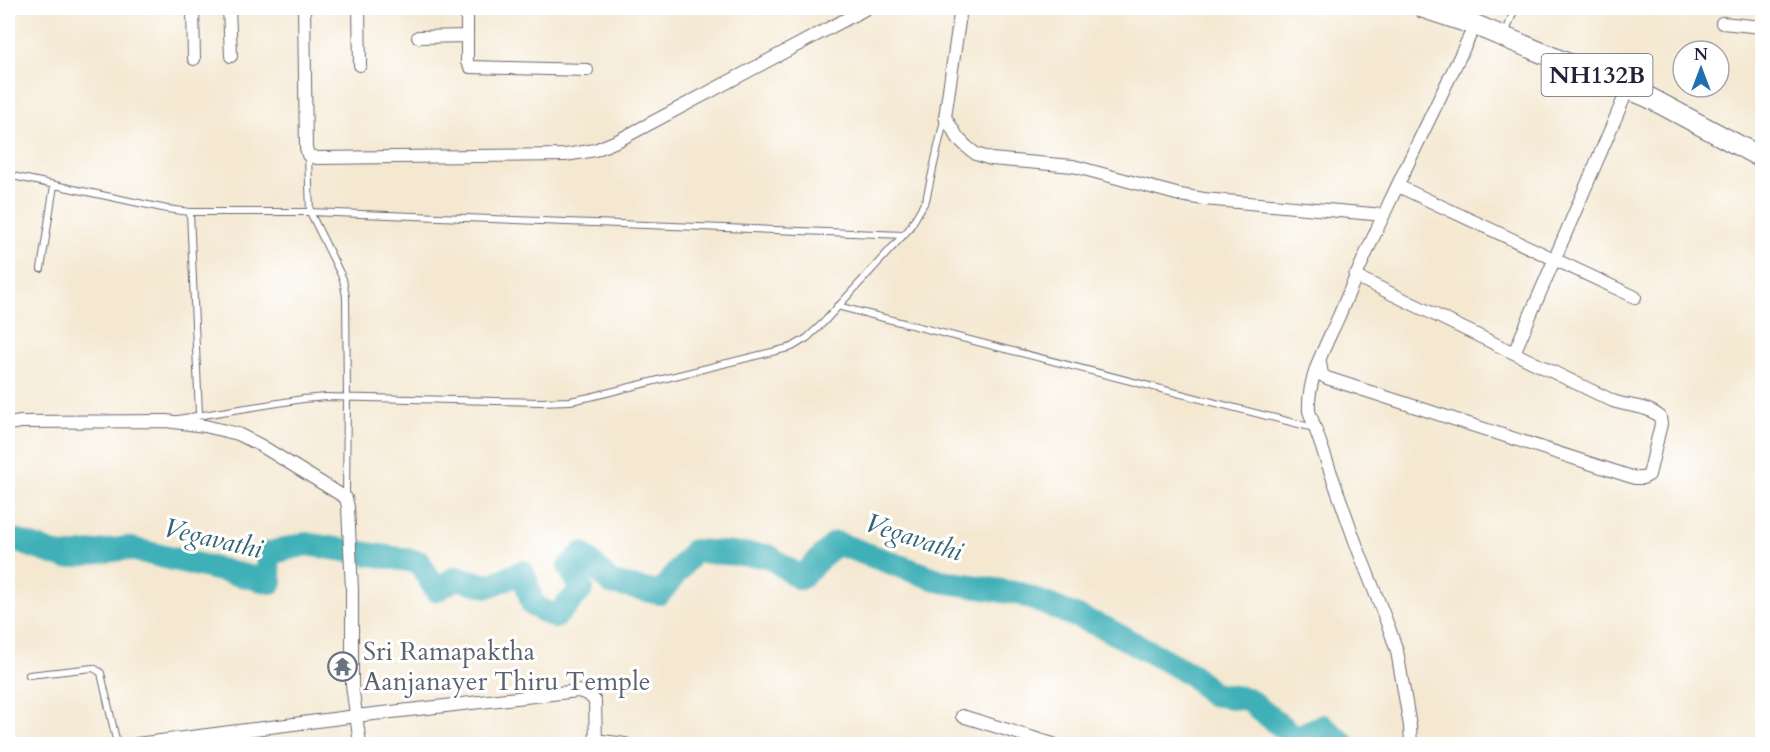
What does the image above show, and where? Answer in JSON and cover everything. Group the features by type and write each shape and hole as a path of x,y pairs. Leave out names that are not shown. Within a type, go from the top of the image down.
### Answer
{"highway":[{"name":"NH132B","path":"1424,8 1468,20 1628,88 1762,158"}],"street":[{"path":"194,8 194,59"},
{"path":"229,8 231,56"},
{"path":"304,8 306,148 308,155 317,158 566,155 595,150 619,140 867,8"},
{"path":"359,8 360,65"},
{"path":"467,8 467,62 470,67 587,70"},
{"path":"961,8 945,117 958,138 976,154 991,159 1073,166 1204,200 1384,215"},
{"path":"1411,744 1410,726 1396,651 1309,411 1308,396 1355,276 1398,186 1468,20"},
{"path":"1722,23 1762,27"},
{"path":"418,37 467,36"},
{"path":"1514,353 1628,88"},
{"path":"1398,186 1635,297"},
{"path":"1320,361 1322,375 1327,378 1635,478 1649,475 1661,424 1660,417 1655,412 1613,401 1355,276"},
{"path":"8,424 166,421 205,426 238,434 260,445 346,498 352,590 352,685 360,744"},
{"path":"137,744 206,740 356,716 578,691 588,694 595,701 596,742 626,744"},
{"path":"962,716 1053,744"}],"lane":[{"path":"1503,8 1514,10 1505,37"},
{"path":"166,421 303,399 570,401 792,347 807,338 904,235 918,215 926,200 945,117"},
{"path":"308,155 310,212 344,279 346,297 346,498"},
{"path":"8,175 190,212 310,212 904,235"},
{"path":"41,269 54,185"},
{"path":"190,212 199,414"},
{"path":"837,306 1315,428"},
{"path":"29,675 93,668 101,673 117,744"}],"waterway":[{"name":"Vegavathi","path":"8,538 64,557 127,548 271,582 266,554 306,544 419,562 436,590 456,578 488,586 523,572 533,605 555,617 582,589 569,567 582,554 611,583 660,593 694,551 768,556 800,578 836,543 941,581 1021,594 1105,628 1191,674 1212,694 1247,699 1296,738 1322,726 1344,744"}],"place":[{"name":"Sri Ramapaktha Aanjanayer Thiru Temple","path":"342,666"}]}
